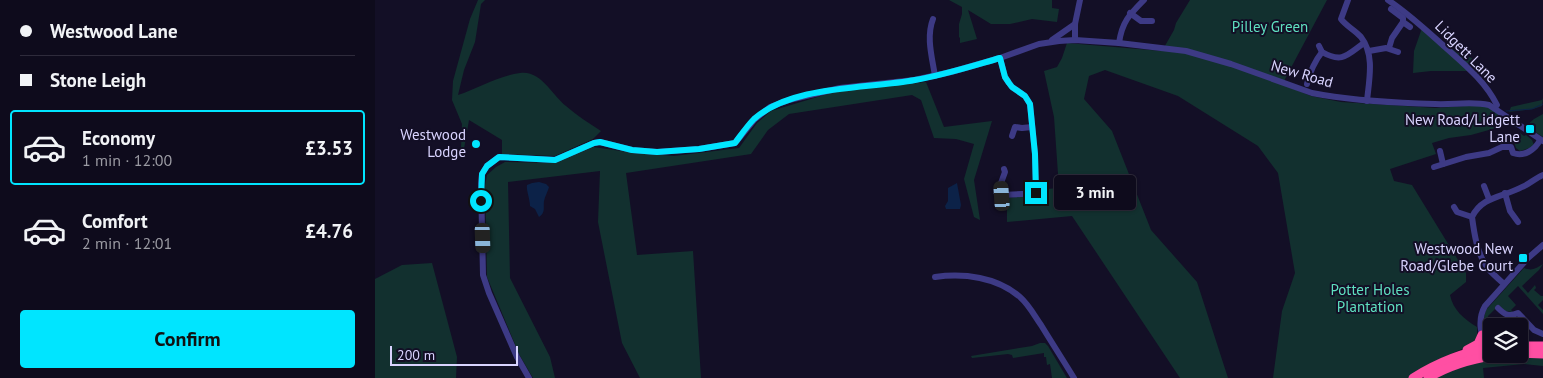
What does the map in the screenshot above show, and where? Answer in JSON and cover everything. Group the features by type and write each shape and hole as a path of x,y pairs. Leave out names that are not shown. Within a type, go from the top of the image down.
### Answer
{"highway":[{"path":"1447,361 1455,354 1478,344 1482,334"},
{"path":"1528,348 1543,346"},
{"path":"1413,378 1447,361 1483,351"},
{"path":"1528,351 1543,354"},
{"path":"1428,378 1483,352"}],"street":[{"path":"1075,40 1075,24 1080,0"},
{"path":"1119,44 1122,28 1130,14 1144,0"},
{"path":"1348,0 1341,19 1362,38 1369,51 1367,101"},
{"name":"Lidgett Lane","path":"1388,0 1421,25 1470,69 1492,96 1497,105 1495,107"},
{"path":"1391,9 1403,18 1403,22 1410,27"},
{"path":"1130,14 1141,21 1152,22"},
{"path":"933,19 929,33 935,76"},
{"path":"1389,48 1392,38 1403,22"},
{"path":"529,378 513,349 483,275 482,174 487,166 499,157 555,160 600,142 632,150 657,152 699,149 735,143 754,120 771,107 789,100 840,88 935,76 1049,42 1075,24"},
{"name":"New Road","path":"1049,42 1075,40 1186,51 1231,64 1312,93 1367,101 1438,104 1481,103 1495,107"},
{"path":"1307,84 1311,69 1321,49 1331,56 1345,57 1364,43"},
{"path":"1369,51 1389,48 1398,52"},
{"path":"1000,58 1005,77 1012,87 1025,96 1030,104 1035,154 1036,193"},
{"path":"1434,167 1466,157 1483,155 1502,147 1511,147 1513,153 1520,155 1534,150 1542,141 1507,118 1495,107"},
{"path":"1012,136 1015,127 1032,127"},
{"path":"1439,151 1443,164"},
{"path":"1004,169 1005,172 1001,183 1002,198 1045,193"},
{"path":"1504,284 1484,263 1472,217 1479,207 1489,199 1523,187 1543,175"},
{"path":"1484,186 1489,199"},
{"path":"1505,193 1510,211 1518,222"},
{"path":"1454,207 1457,212 1472,217"},
{"path":"1482,334 1480,319 1487,302 1529,257 1543,245"},
{"path":"935,277 981,278 1008,289 1020,297 1032,312 1074,378"},
{"path":"1498,308 1506,315 1512,315 1520,311 1534,330 1543,334"}],"green space":[{"path":"478,0 485,0 481,4 475,42 464,70 458,95 504,77 520,73 534,75 546,84 570,109 601,131 593,139 555,156 502,154 502,140 469,120 464,149 461,149 462,124 452,100 453,81 470,19"},
{"path":"949,0 1052,0 1052,8 1059,9 1057,22 1032,19 1010,24 991,24 968,10 977,39 960,43 959,24 962,7"},
{"path":"1190,0 1327,0 1285,79 1284,85 1311,96 1341,102 1436,108 1480,105 1488,107 1517,128 1505,122 1496,128 1432,143 1436,154 1390,169 1394,181 1412,185 1466,273 1466,282 1450,295 1460,314 1477,327 1477,336 1473,344 1431,363 1410,378 1273,378 1282,311 1295,273 1278,173 1258,146 1178,96 1105,70 1089,76 1084,99 1112,131 1151,230 1197,282 1228,378 1180,378 1072,216 1007,222 1007,209 1004,208 1004,200 1006,198 1047,195 1047,189 1059,188 1054,117 1044,71 1057,67 1067,43 1162,51"},
{"path":"1422,28 1453,50 1475,59 1468,71 1413,73 1414,51"},
{"path":"926,82 944,127 992,121 974,180 980,220 974,217 964,179 974,144 956,139 934,138 921,100 912,95 789,114 768,130 751,154 626,173 637,255 693,251 701,378 640,378 622,343 598,222 600,171 508,182 510,278 550,357 555,378 533,378 519,354 487,277 485,186 487,175 496,167 505,162 555,163 593,147 674,156 739,148 757,123 771,111 834,92"},
{"path":"1543,98 1542,106 1509,112 1511,107 1542,100"},
{"path":"1543,114 1543,137 1526,126"},
{"path":"1520,133 1532,140 1533,147 1520,151 1516,148 1514,142"},
{"path":"432,263 457,357 456,378 375,378 375,279 402,265"},
{"path":"1543,264 1522,286 1528,293 1535,285 1536,288 1534,290 1543,296 1543,300 1538,305 1543,310 1543,314 1518,286 1508,296 1516,305 1511,310 1513,312 1505,311 1499,305 1488,318 1484,318 1486,310 1524,268 1533,269"},
{"path":"1045,343 1048,346 1067,378 1052,378 1050,364 1047,365 1044,353 1013,358 1012,355 1008,354 972,358 971,356 1032,346"},
{"path":"1528,357 1543,358 1543,366 1524,364 1483,368 1484,378 1434,378 1453,368 1481,362 1528,363"}],"water":[{"path":"539,182 549,187 544,201 543,212 539,217 535,209 530,206 527,185"},
{"path":"957,183 960,209 946,209 948,188"}],"waterway":[{"path":"1506,111 1532,109 1543,104"}],"place":[{"name":"New Road/Lidgett Lane","path":"1530,129"},
{"name":"Westwood Lodge","path":"476,144"},
{"name":"Westwood New Road/Glebe Court","path":"1523,258"}],"route":[{"path":"481,201 482,174 487,166 499,157 555,160 600,142 632,150 657,152 699,149 735,143 754,120 771,107 789,100 840,88 914,80 1000,58 1005,77 1012,87 1028,99 1030,104 1035,154 1036,193"}],"park label":[{"name":"Pilley Green","path":"1270,27"},
{"name":"Potter Holes Plantation","path":"1370,298"}]}
